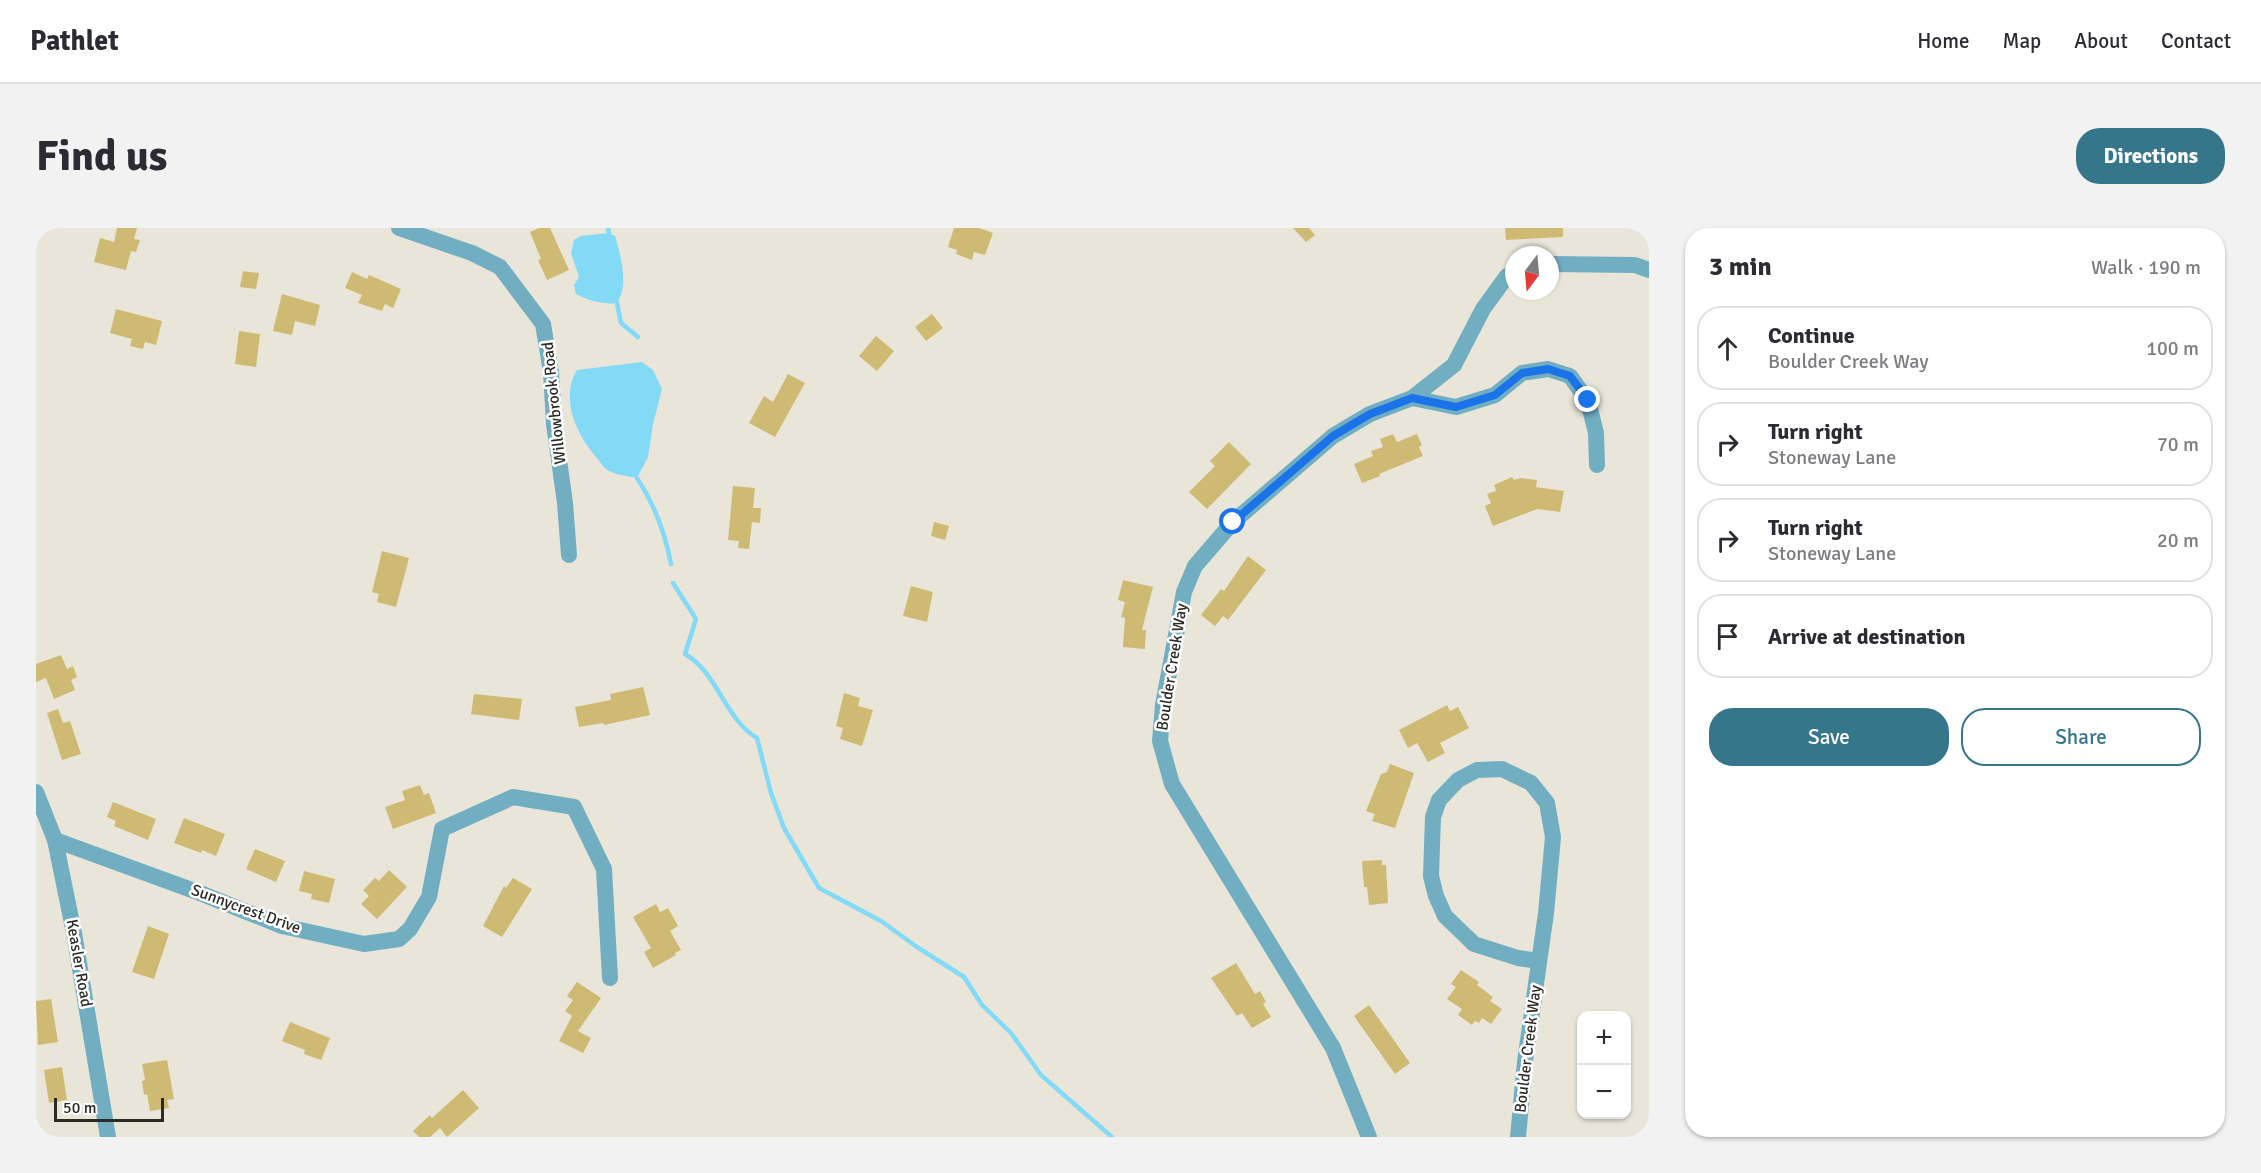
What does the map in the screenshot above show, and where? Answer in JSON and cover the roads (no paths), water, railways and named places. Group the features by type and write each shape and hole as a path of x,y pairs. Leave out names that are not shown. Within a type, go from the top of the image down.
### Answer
{"street":[{"name":"Willowbrook Road","path":"399,228 472,253 500,267 543,324 551,372 554,424 565,503 569,555"},
{"path":"1559,264 1635,265 1649,270"},
{"name":"Boulder Creek Way","path":"1369,1137 1333,1048 1172,784 1160,741 1163,705 1185,592 1195,566 1233,522 1333,436 1370,414 1412,398 1454,365 1483,309 1505,279"},
{"path":"1412,398 1456,407 1495,395 1522,373 1548,369 1570,376 1588,400 1596,433 1596,465"},
{"name":"Boulder Creek Way","path":"1518,1137 1525,1062 1546,913 1552,837 1546,803 1531,783 1502,770 1477,770 1458,780 1439,800 1433,817 1431,876 1436,896 1445,916 1474,944 1518,958 1539,961"},
{"name":"Keasler Road","path":"36,792 55,840 74,933 108,1137"},
{"name":"Sunnycrest Drive","path":"55,840 200,893 282,926 364,944 399,939 410,929 429,897 442,829 513,797 574,807 604,869 610,978"}],"water":[{"path":"609,233 615,236 621,261 623,288 617,303 596,302 585,298 576,294 574,285 579,277 571,253 574,240 581,236"},
{"path":"642,362 653,370 662,389 648,457 637,478 609,471 596,457 577,427 570,404 570,392 577,370"}],"waterway":[{"path":"608,228 609,233"},
{"path":"617,303 621,323 638,337"},
{"path":"637,478 659,519 671,564"},
{"path":"673,583 696,619 685,654 706,672 736,719 757,738 771,793 784,828 819,888 881,921 964,977 982,1005 1011,1033 1041,1075 1112,1137"}]}
